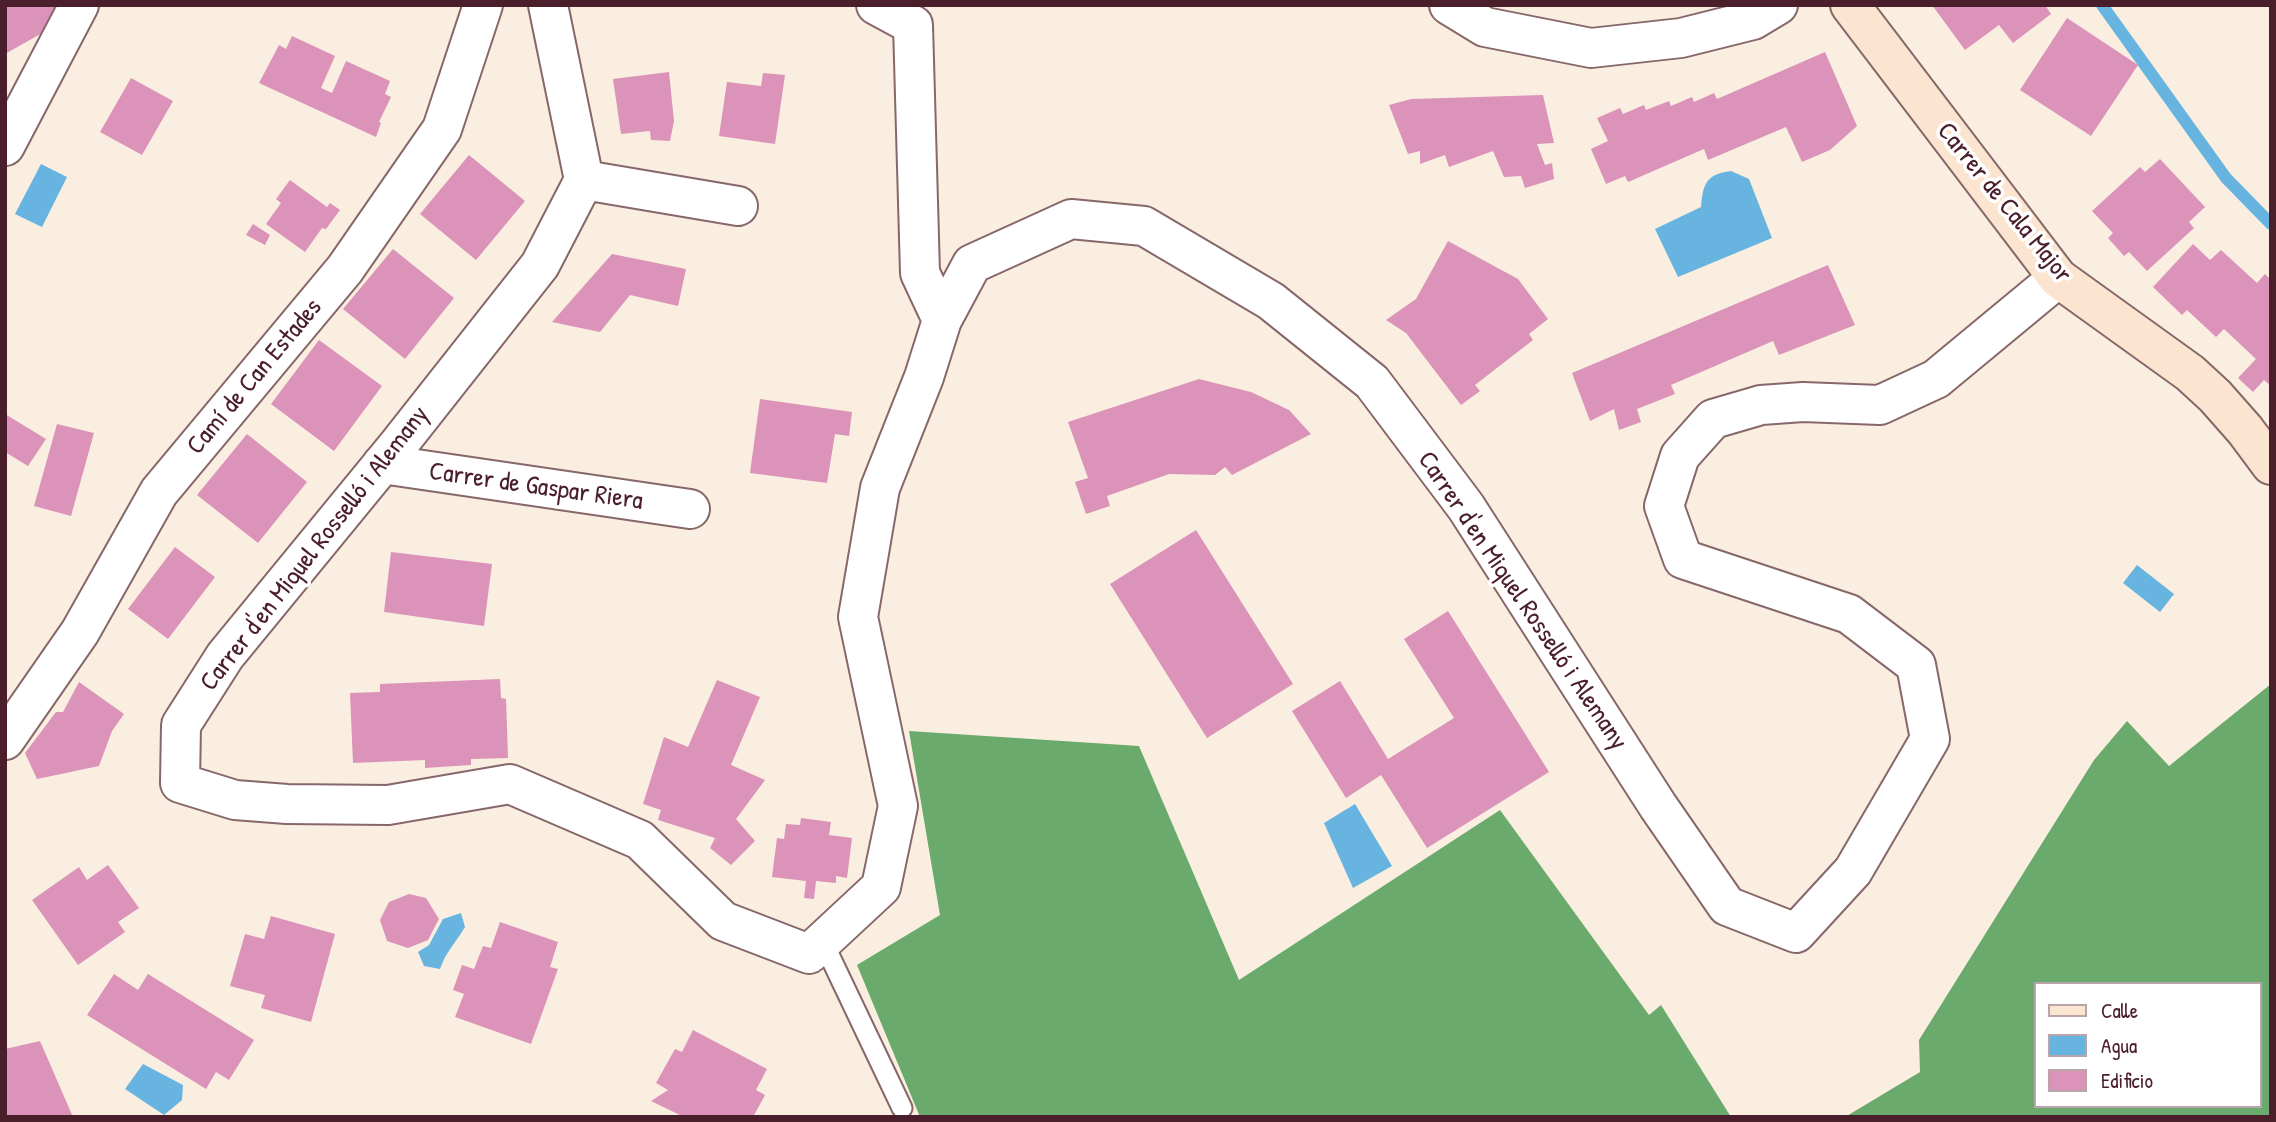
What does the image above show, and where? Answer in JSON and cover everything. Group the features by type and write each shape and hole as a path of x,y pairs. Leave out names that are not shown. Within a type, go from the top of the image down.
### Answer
{"street":[{"path":"5,146 79,5"},
{"name":"Camí de Can Estades","path":"5,740 80,632 159,492 345,269 442,129 483,5"},
{"path":"548,5 584,180 738,206"},
{"path":"876,5 913,25 920,273 942,320"},
{"path":"1449,5 1485,27 1591,48 1681,38 1753,20 1778,5"},
{"name":"Carrer de Cala Major","path":"1850,5 2058,278 2190,373 2245,430 2271,465"},
{"name":"Carrer d'en Miquel Rosselló i Alemany","path":"584,180 540,265 225,656 181,725 180,783 235,800 287,804 388,805 510,784 640,840 723,921 809,954 881,887 898,806 858,617 880,488 942,320 972,264 1071,219 1144,226 1272,301 1372,382 1458,496 1658,806 1727,906 1796,933 1853,871 1930,739 1916,665 1849,614 1683,559 1664,506 1680,456 1713,419 1761,405 1803,402 1880,405 1936,379 2058,278"},
{"name":"Carrer de Gaspar Riera","path":"382,464 690,509"}],"lane":[{"path":"822,942 902,1108"}],"green space":[{"path":"2271,684 2271,1117 1845,1117 1920,1072 1919,1040 2094,760 2127,721 2169,766"},
{"path":"909,731 1139,746 1239,980 1500,810 1649,1015 1661,1005 1731,1117 920,1117 857,965 940,915"}],"water":[{"path":"41,164 67,177 42,227 15,214"},
{"path":"1731,171 1749,179 1772,238 1678,277 1655,229 1701,207 1707,182 1716,175"},
{"path":"2137,565 2174,594 2160,612 2123,583"},
{"path":"1355,804 1392,866 1353,888 1324,823"},
{"path":"461,913 465,927 440,969 424,966 418,952 429,945 443,919"},
{"path":"143,1064 183,1085 182,1100 164,1115 125,1089"}],"building":[{"path":"5,5 56,5 44,32 5,54"},
{"path":"1932,5 2045,5 2051,14 2013,43 1999,25 1965,50"},
{"path":"2067,18 2138,65 2091,136 2020,90"},
{"path":"292,36 335,56 321,88 332,93 346,61 390,81 385,94 391,97 379,122 381,123 376,137 259,83 279,45 286,49"},
{"path":"1825,52 1857,126 1830,150 1802,162 1786,127 1708,160 1704,149 1628,182 1625,176 1606,184 1591,149 1608,141 1597,118 1620,108 1623,114 1644,105 1646,110 1669,101 1671,106 1692,97 1694,102 1714,93 1717,99"},
{"path":"669,72 674,121 670,141 651,140 650,131 621,134 613,79"},
{"path":"763,73 785,75 775,144 719,136 727,82 761,86"},
{"path":"131,78 173,101 142,155 100,132"},
{"path":"1543,95 1554,143 1537,144 1545,165 1552,163 1554,179 1525,188 1521,176 1504,177 1493,151 1449,167 1445,155 1420,164 1420,151 1408,154 1389,105 1411,99"},
{"path":"469,155 525,201 476,260 420,214"},
{"path":"2160,159 2205,207 2189,222 2194,228 2147,271 2129,252 2124,256 2108,238 2113,233 2092,211 2140,167 2145,172"},
{"path":"290,180 327,207 330,203 340,210 326,229 322,228 305,252 266,224 281,203 276,199"},
{"path":"253,224 270,235 265,245 246,235"},
{"path":"1448,241 1518,279 1548,319 1529,334 1533,340 1475,385 1480,391 1461,405 1406,333 1386,320 1416,299"},
{"path":"2193,244 2210,260 2221,250 2257,283 2265,274 2271,280 2271,386 2264,380 2253,392 2238,378 2256,359 2224,329 2216,337 2187,310 2182,315 2153,287"},
{"path":"393,249 454,298 405,359 343,309"},
{"path":"612,254 686,269 678,306 630,295 600,332 552,322"},
{"path":"1828,265 1855,325 1779,355 1773,341 1671,385 1675,394 1637,409 1641,422 1619,430 1614,409 1590,421 1572,373"},
{"path":"319,340 382,386 334,451 271,404"},
{"path":"1199,379 1251,392 1289,410 1311,434 1232,475 1225,467 1215,475 1169,474 1107,496 1110,506 1086,514 1075,482 1088,478 1068,422"},
{"path":"760,399 852,412 849,436 835,434 827,483 750,473"},
{"path":"5,414 46,439 28,466 5,452"},
{"path":"57,424 94,433 71,516 34,506"},
{"path":"247,434 307,482 258,543 197,495"},
{"path":"1196,530 1293,684 1207,738 1110,584"},
{"path":"175,547 215,577 168,639 128,609"},
{"path":"391,552 492,564 484,626 384,612"},
{"path":"1448,611 1549,772 1427,848 1381,775 1346,798 1292,711 1340,681 1388,759 1454,718 1404,639"},
{"path":"500,679 501,698 506,699 508,758 471,759 471,765 425,768 425,760 353,763 350,693 380,692 380,684"},
{"path":"717,680 760,697 731,765 765,780 736,819 755,841 731,865 710,848 715,838 658,820 661,810 643,804 664,737 688,747"},
{"path":"79,682 124,714 112,731 99,766 37,779 25,753 56,712 63,712"},
{"path":"801,818 831,822 829,835 852,838 847,878 836,876 836,883 816,881 814,899 804,898 806,881 772,877 777,838 784,839 786,824 800,825"},
{"path":"108,865 139,908 118,922 125,932 78,965 32,900 79,867 87,880"},
{"path":"409,894 426,898 439,919 428,940 408,948 387,941 380,920 389,902"},
{"path":"271,916 335,934 311,1022 261,1008 265,995 230,986 245,934 264,939"},
{"path":"500,922 558,942 550,967 558,969 531,1044 455,1017 464,994 453,990 462,965 474,969 483,946 491,948"},
{"path":"114,974 138,990 148,974 254,1040 229,1080 216,1072 206,1089 87,1015"},
{"path":"693,1030 767,1069 756,1090 765,1095 753,1117 684,1117 651,1101 668,1090 656,1083 675,1049 682,1052"},
{"path":"40,1041 73,1117 5,1117 5,1049"}],"waterway":[{"path":"2102,5 2226,178 2271,224"}]}
